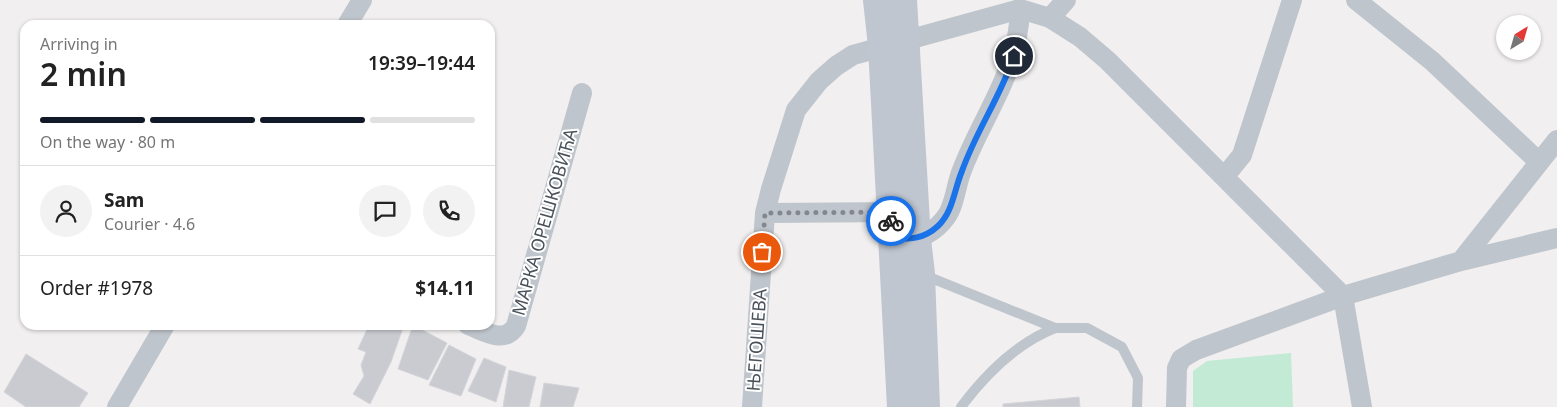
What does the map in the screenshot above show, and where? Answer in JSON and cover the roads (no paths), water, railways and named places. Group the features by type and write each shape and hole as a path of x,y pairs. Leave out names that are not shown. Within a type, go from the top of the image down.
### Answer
{"main road":[{"path":"877,0 894,43"},
{"path":"901,407 901,246 904,212 894,43 902,0"},
{"path":"901,246 921,274 926,407"}],"street":[{"path":"350,20 362,0"},
{"path":"1050,18 1066,0"},
{"path":"1225,176 1242,155 1292,0"},
{"path":"1356,0 1432,60 1539,162"},
{"path":"901,246 933,231 948,215 962,171 1006,80 1019,35 1020,5 1050,18 1080,37 1107,60 1343,296 1362,407"},
{"name":"ЊЕГОШЕВА","path":"752,407 765,213 794,118 805,96 836,66 853,55 1020,5"},
{"name":"МАРКА ОРЕШКОВИЋА","path":"481,330 503,337 512,332 516,326 582,93"},
{"path":"1461,261 1557,140"},
{"path":"765,213 904,212"},
{"path":"1176,407 1176,368 1181,359 1196,350 1343,296 1461,261 1557,238"},
{"path":"117,407 162,330"}],"lane":[{"path":"921,274 1055,328 1088,328 1122,347 1138,378 1137,407"},
{"path":"961,407 982,378 1038,335 1055,328"}]}
